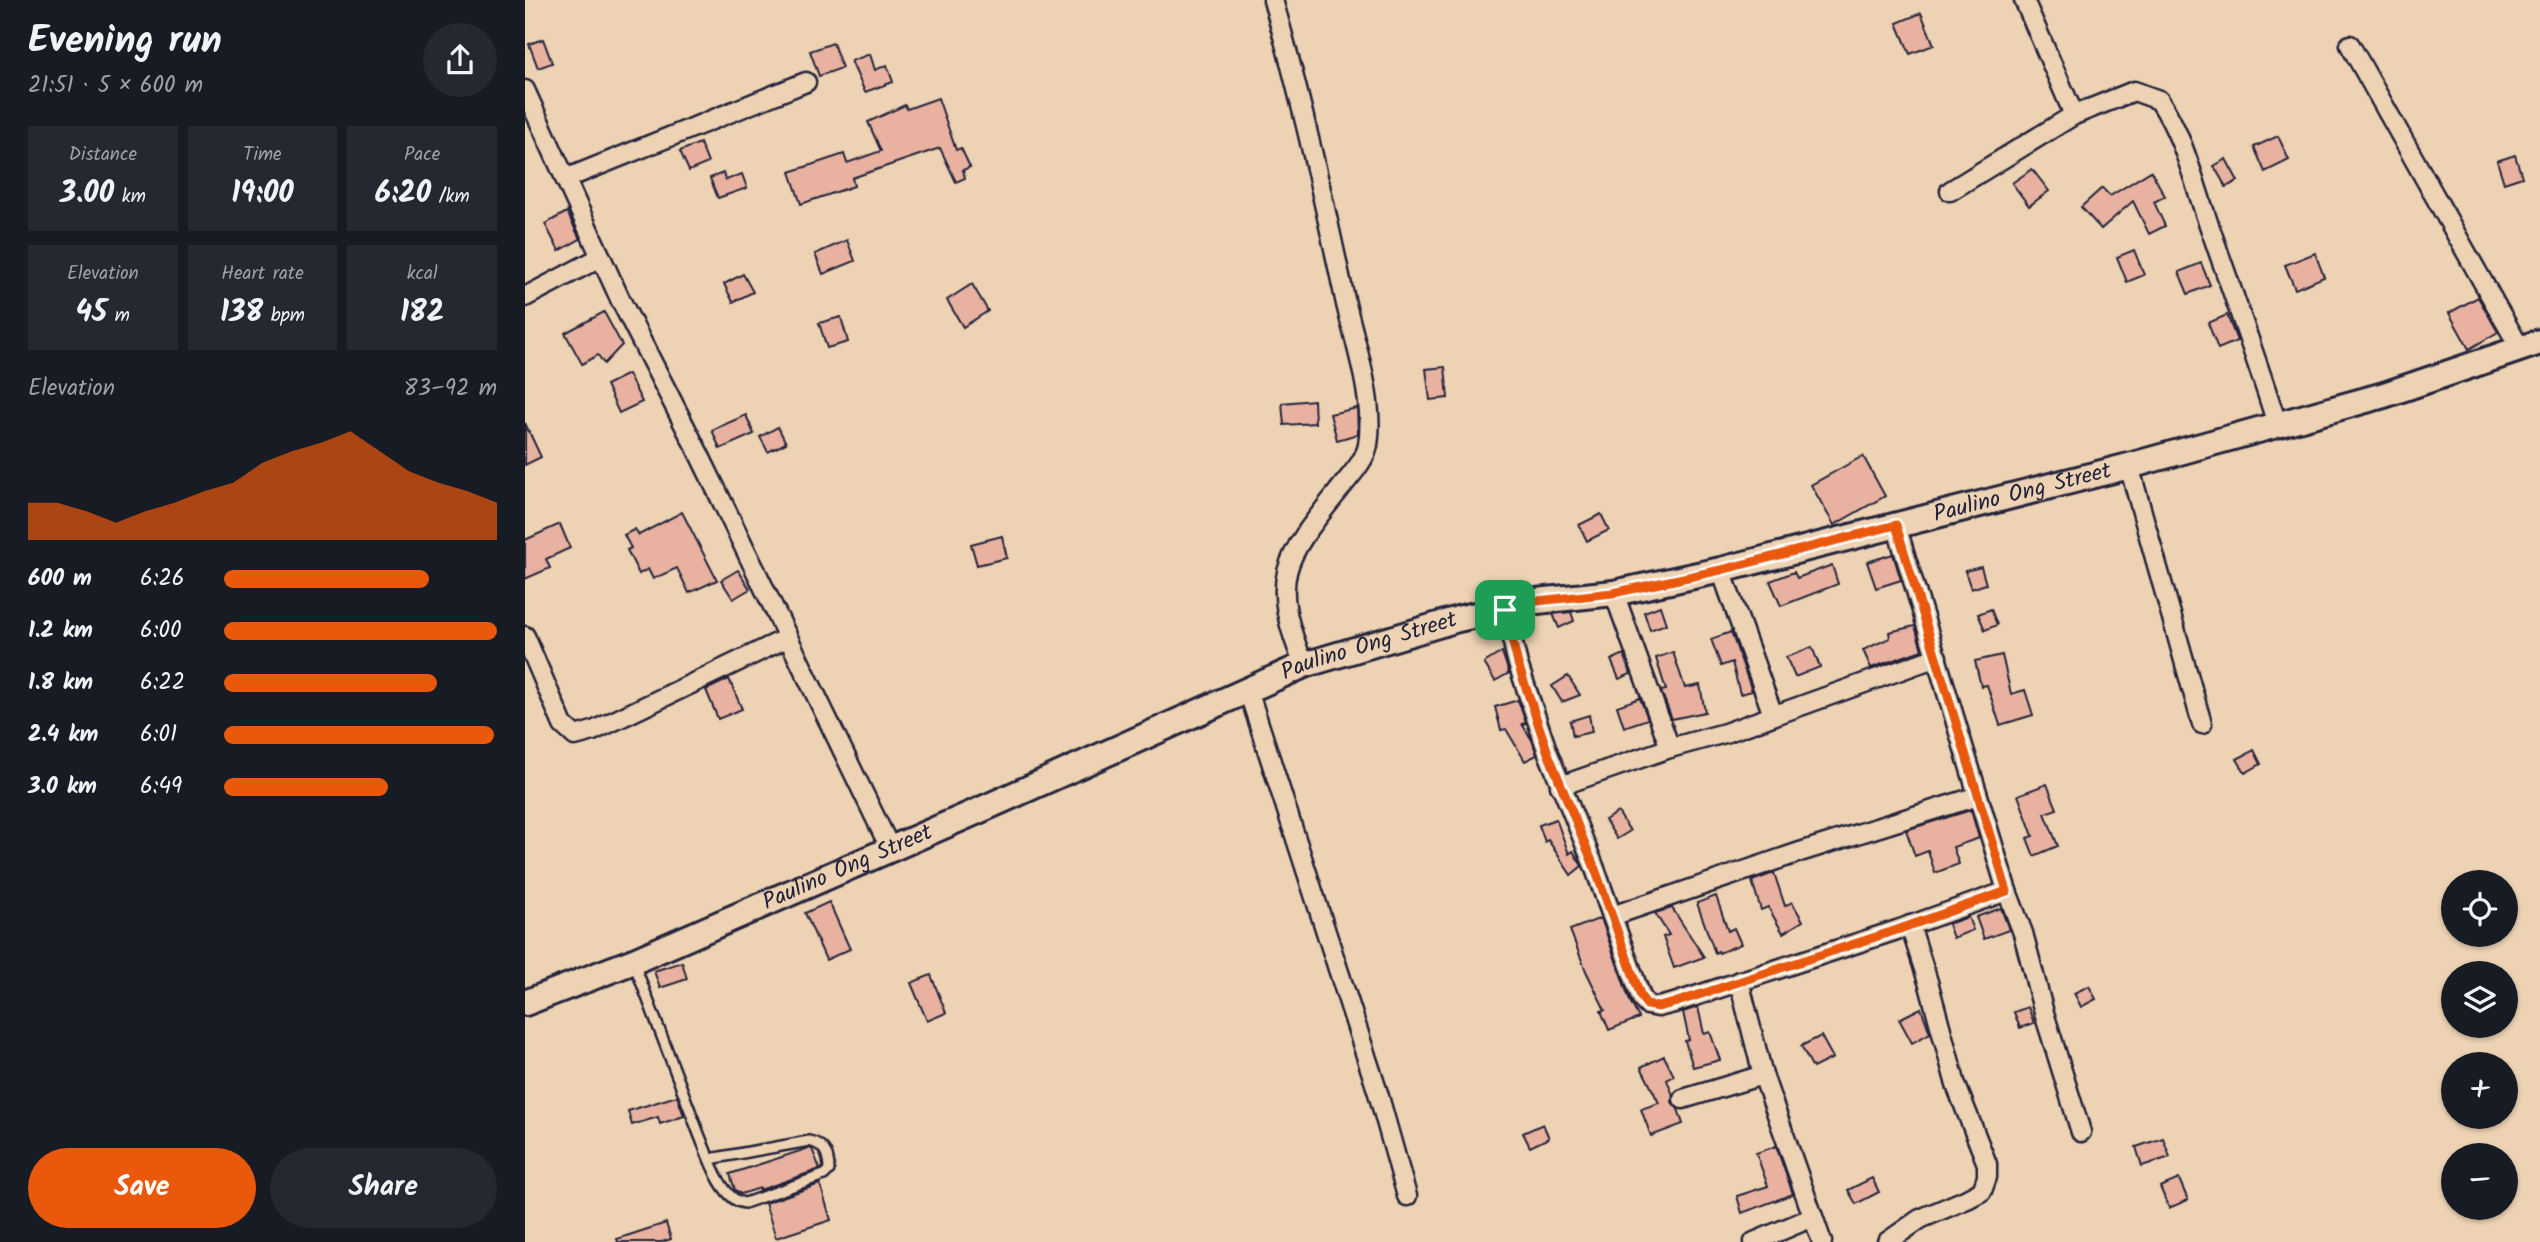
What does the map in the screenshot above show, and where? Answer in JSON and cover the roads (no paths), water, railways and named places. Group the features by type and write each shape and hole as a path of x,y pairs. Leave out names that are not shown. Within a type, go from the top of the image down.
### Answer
{"street":[{"path":"1273,0 1329,219 1366,391 1369,422 1368,447 1358,467 1294,550 1285,577 1286,612 1290,631 1304,665"},
{"path":"2024,0 2074,116"},
{"path":"2350,45 2530,346"},
{"path":"565,179 806,82"},
{"path":"525,90 601,257 891,849"},
{"path":"1950,191 2074,116 2134,91 2146,93 2159,100 2180,140 2253,346 2277,424"},
{"path":"525,297 601,257"},
{"name":"Paulino Ong Street","path":"525,1003 634,961 1304,665 1407,633 1537,601 1613,593 1721,570 2129,466 2384,395 2530,346"},
{"path":"2129,466 2202,724"},
{"path":"1896,525 2007,891 2023,933 2044,1013 2081,1132"},
{"path":"1721,570 1773,715"},
{"path":"1613,593 1670,748"},
{"path":"1505,610 1518,664 1560,786 1594,866 1641,997 1647,1005 1658,1007 1674,1003 2007,891"},
{"path":"525,636 563,724 575,736 593,731 787,638"},
{"path":"1560,786 1670,748 1725,733 1937,657"},
{"path":"1248,690 1378,1093 1407,1196"},
{"path":"1612,916 1812,848 1978,796"},
{"path":"1888,1242 1920,1219 1982,1191 1987,1177 1987,1164 1956,1085 1910,925"},
{"path":"1739,981 1763,1075 1822,1242"},
{"path":"1683,1099 1763,1075"},
{"path":"1754,1242 1813,1217"}],"lane":[{"path":"634,961 710,1159 729,1197 737,1203 745,1203 824,1175 829,1170 825,1150 818,1143 809,1141 710,1159"}]}
